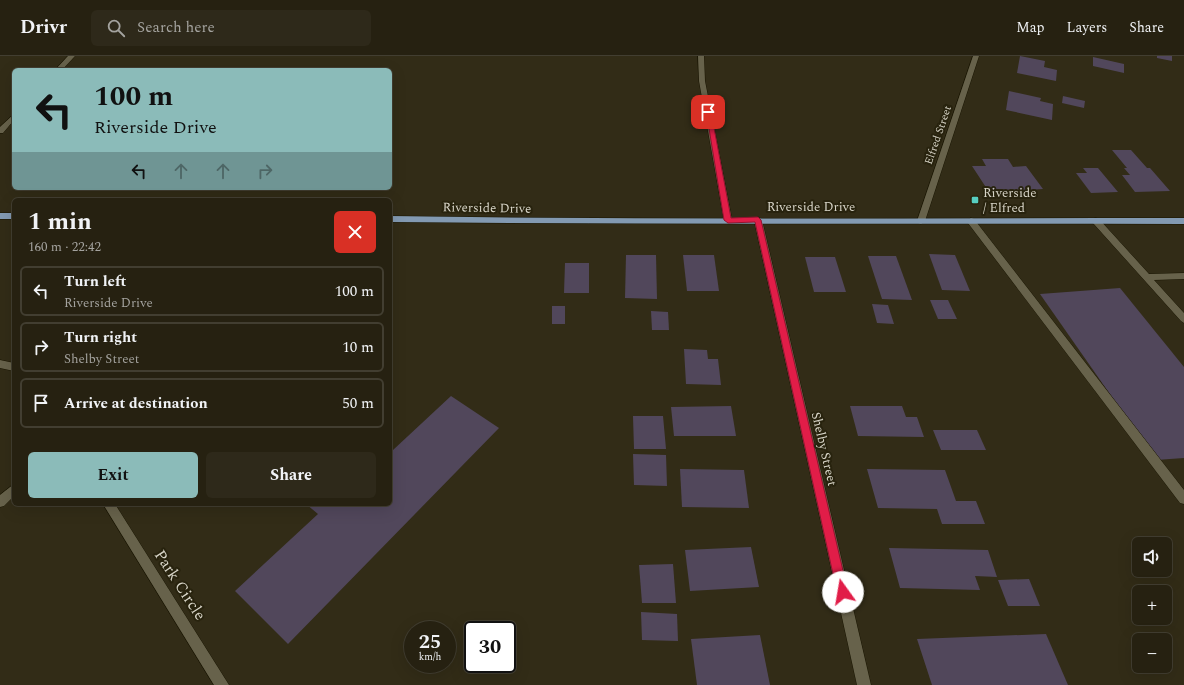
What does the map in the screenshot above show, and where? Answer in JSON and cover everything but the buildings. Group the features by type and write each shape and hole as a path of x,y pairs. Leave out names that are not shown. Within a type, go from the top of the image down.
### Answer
{"main road":[{"path":"0,216 12,216"},
{"name":"Riverside Drive","path":"392,219 613,222 728,220 1184,221"}],"street":[{"path":"60,68 72,56"},
{"path":"701,56 702,80 728,220"},
{"name":"Elfred Street","path":"921,221 976,56"},
{"path":"0,131 12,118"},
{"name":"Shelby Street","path":"758,220 864,685"},
{"path":"971,221 1184,499"},
{"path":"1096,221 1184,319"},
{"path":"1146,277 1184,276"},
{"path":"0,364 12,367"},
{"path":"0,502 12,492"},
{"name":"Park Circle","path":"110,506 222,685"}],"place":[{"name":"Riverside / Elfred","path":"975,200"}],"route":[{"path":"708,112 728,220 758,220 843,592"}]}
